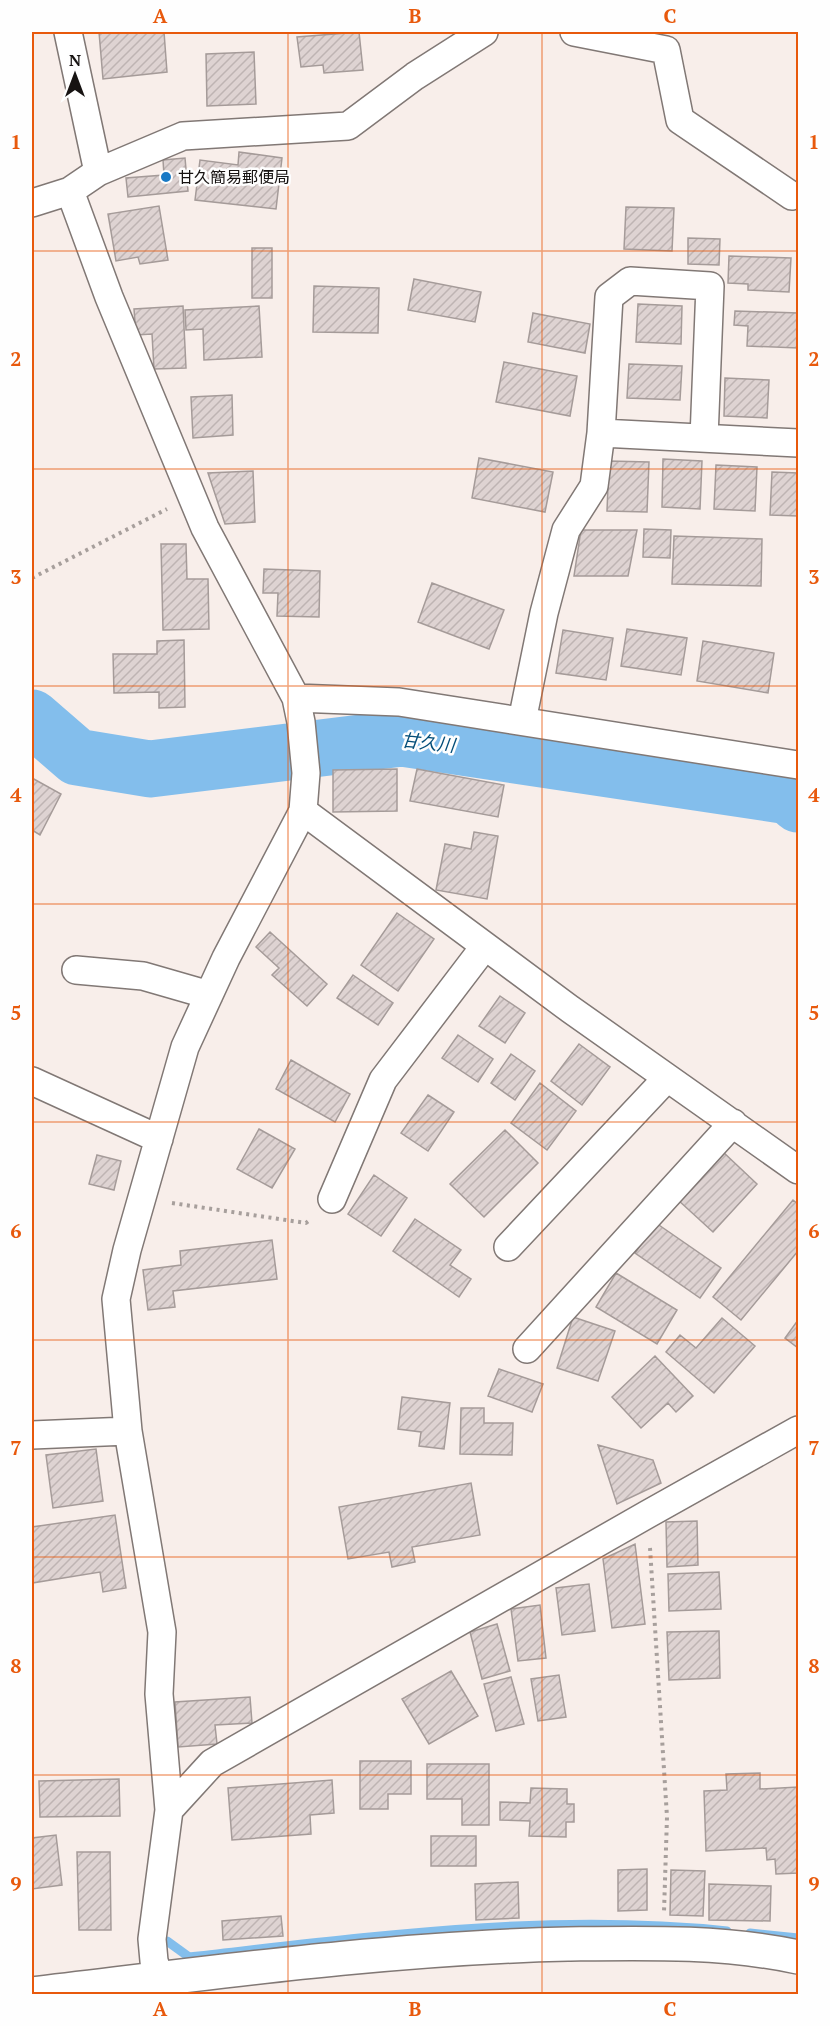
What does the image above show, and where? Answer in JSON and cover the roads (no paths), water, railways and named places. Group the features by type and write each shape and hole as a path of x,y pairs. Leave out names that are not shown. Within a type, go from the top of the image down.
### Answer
{"street":[{"path":"68,32 98,172"},
{"path":"32,203 70,191 98,172 183,136 348,126 415,76 484,32"},
{"path":"574,32 666,51 680,120 792,196"},
{"path":"70,191 109,297 205,528 298,710 306,772 303,812 226,958 185,1047 141,1198 116,1299 128,1431 162,1632 159,1694 169,1810 152,1939 154,1961 160,1979"},
{"path":"522,721 544,613 566,530 594,486 602,433 609,297 630,281 710,286 704,438"},
{"path":"602,433 798,443"},
{"path":"298,710 399,702 798,765"},
{"path":"303,812 667,1078 798,1170"},
{"path":"332,1198 383,1080 485,946"},
{"path":"76,970 143,976 209,995"},
{"path":"508,1247 667,1078"},
{"path":"32,1081 159,1139"},
{"path":"527,1349 733,1123"},
{"path":"169,1810 212,1763 798,1430"},
{"path":"32,1435 128,1431"},
{"path":"32,1994 421,1952 538,1945 663,1942 798,1957"}],"waterway":[{"name":"甘久川","path":"32,718 77,757 150,769 402,738 789,796 798,804"},
{"path":"167,1941 189,1957 458,1929 592,1924 727,1931"},
{"path":"750,1933 798,1938"}],"place":[{"name":"甘久簡易郵便局","path":"166,177"}]}
